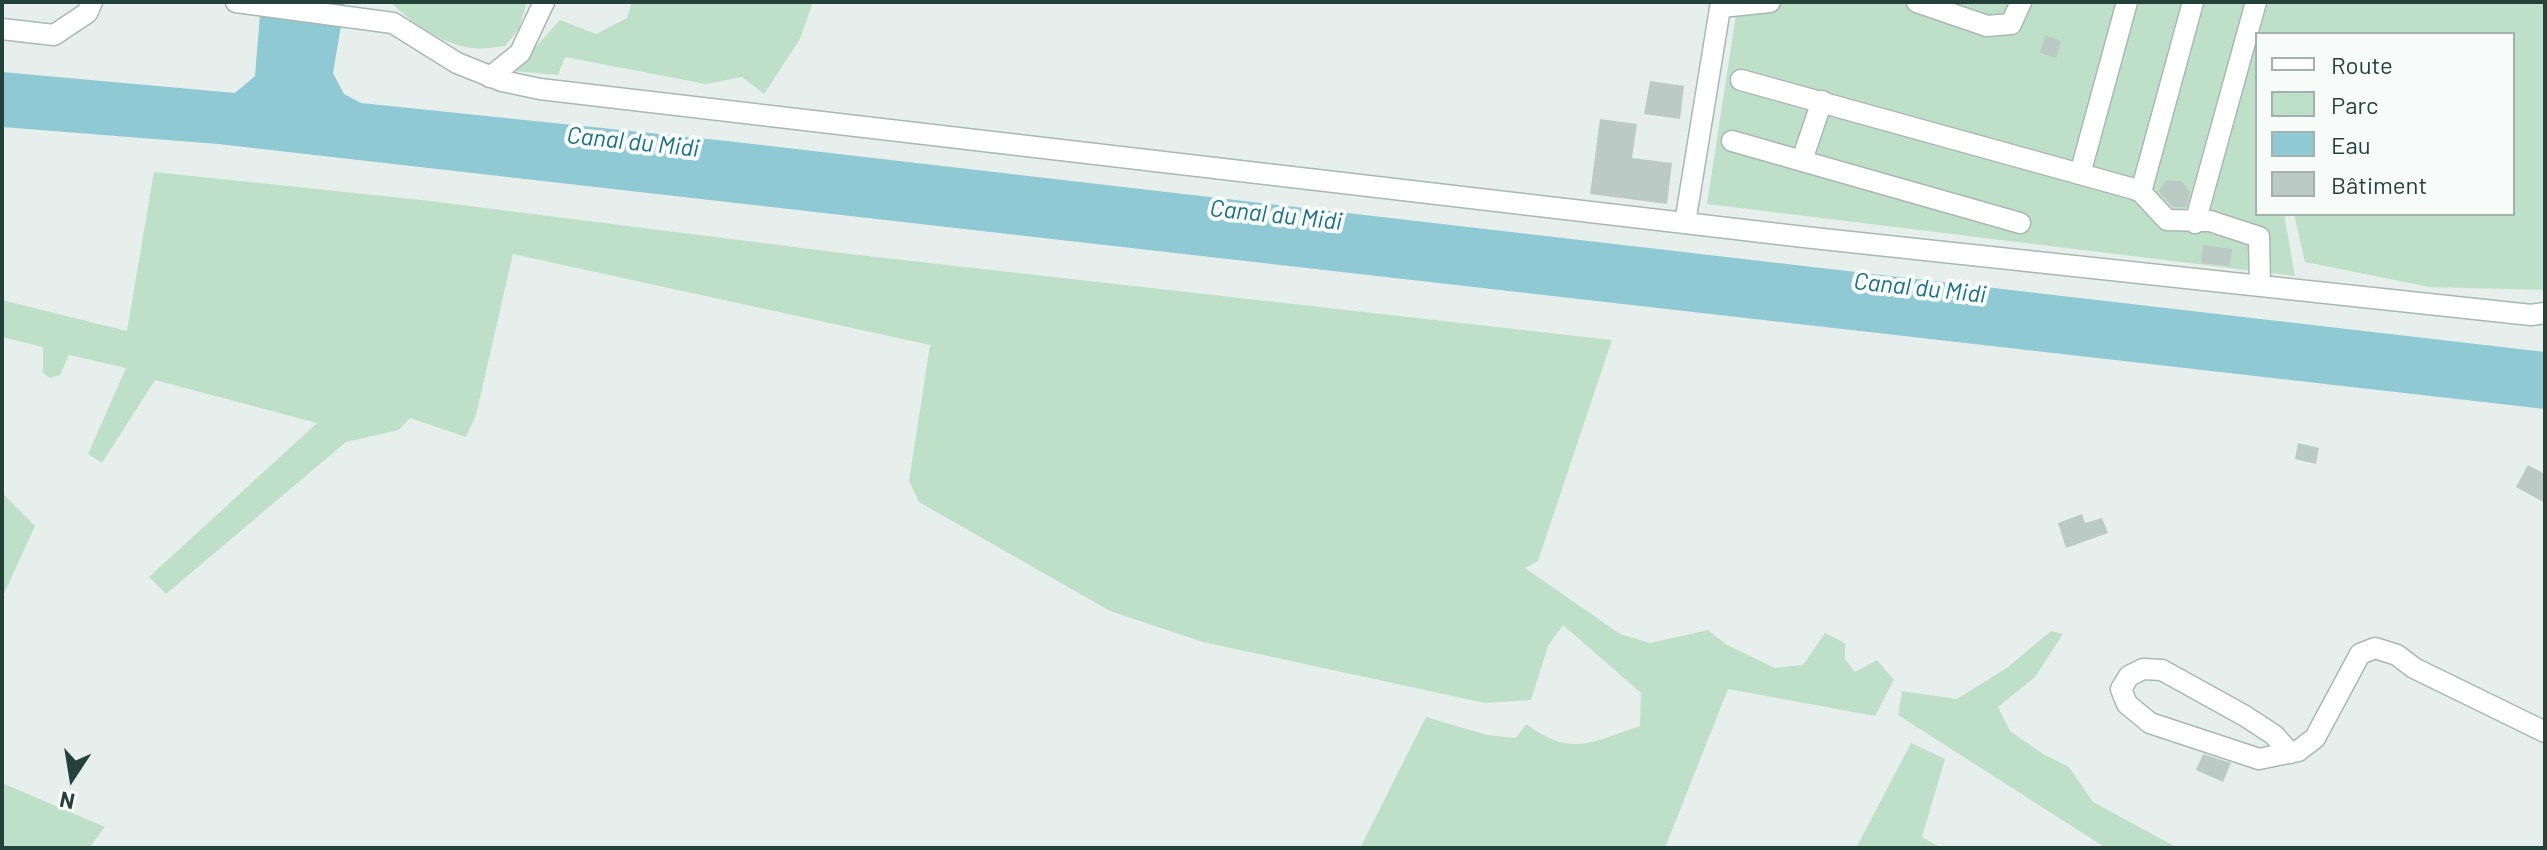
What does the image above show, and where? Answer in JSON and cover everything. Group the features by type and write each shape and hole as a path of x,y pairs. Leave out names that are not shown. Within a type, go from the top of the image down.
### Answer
{"street":[{"path":"2,29 54,35 87,13 92,2"},
{"path":"239,2 365,18 406,29 457,63 490,77 573,94 1685,223 2531,315 2545,313"},
{"path":"490,77 520,53 544,2"},
{"path":"1685,223 1721,4 1770,2"},
{"path":"1917,2 1987,26 2011,24 2021,2"},
{"path":"2080,174 2127,2"},
{"path":"2141,192 2193,2"},
{"path":"2195,223 2256,2"},
{"path":"1741,80 2141,192 2167,220 2210,221 2259,237 2260,286"},
{"path":"1802,160 1822,101"},
{"path":"1732,141 2020,223"},
{"path":"2290,753 2274,735 2255,722 2162,670 2143,669 2129,676 2121,689 2127,704 2150,723 2259,759 2290,753 2315,738 2360,654 2375,648 2397,655 2414,668 2545,732"}],"green space":[{"path":"391,2 523,2 526,5 519,29 505,46 481,49 439,38 417,25"},
{"path":"632,2 813,2 800,39 764,94 742,77 706,84 565,57 558,75 514,71 560,20 596,34 627,18"},
{"path":"1738,2 2545,2 2545,290 2429,287 2305,262 2294,216 2515,216 2515,32 2255,32 2255,216 2284,216 2295,276 1707,204"},
{"path":"154,172 422,200 850,254 1612,340 1538,561 1525,568 1620,634 1650,643 1708,630 1727,645 1775,668 1803,665 1825,633 1845,643 1845,659 1855,672 1877,660 1894,680 1875,716 1728,689 1665,848 1360,848 1426,717 1487,735 1516,738 1526,724 1556,741 1582,744 1640,726 1641,693 1563,625 1548,646 1531,700 1485,703 1203,642 1110,611 919,502 909,481 930,345 513,254 476,415 466,437 410,418 399,430 346,442 166,594 149,577 317,423 155,380 102,463 88,454 126,368 69,355 60,375 50,378 43,373 43,347 2,337 2,300 127,331"},
{"path":"2,493 35,526 2,598"},
{"path":"2051,631 2063,634 2035,677 1998,707 2010,731 2043,754 2069,767 2093,802 2178,848 2106,848 1898,715 1902,691 1957,699 2008,667"},
{"path":"1911,743 1945,759 1922,837 1941,848 1856,848"},
{"path":"2,783 105,827 89,848 2,848"}],"water":[{"name":"Canal du Midi","path":"261,2 345,2 333,73 344,94 361,103 727,141 2545,352 2545,409 218,144 2,127 2,72 235,93 255,76"}],"building":[{"path":"2045,35 2061,41 2056,58 2040,53"},
{"path":"1650,81 1684,86 1680,119 1644,114"},
{"path":"1600,119 1637,124 1632,158 1672,163 1667,204 1590,194"},
{"path":"2167,180 2181,181 2190,192 2186,207 2173,207 2158,191"},
{"path":"2203,245 2232,249 2230,266 2201,263"},
{"path":"2298,443 2319,448 2316,464 2295,459"},
{"path":"2528,465 2545,474 2545,503 2516,487"},
{"path":"2082,514 2085,523 2102,518 2108,533 2066,548 2058,523"},
{"path":"2203,754 2231,763 2223,782 2196,770"}]}
